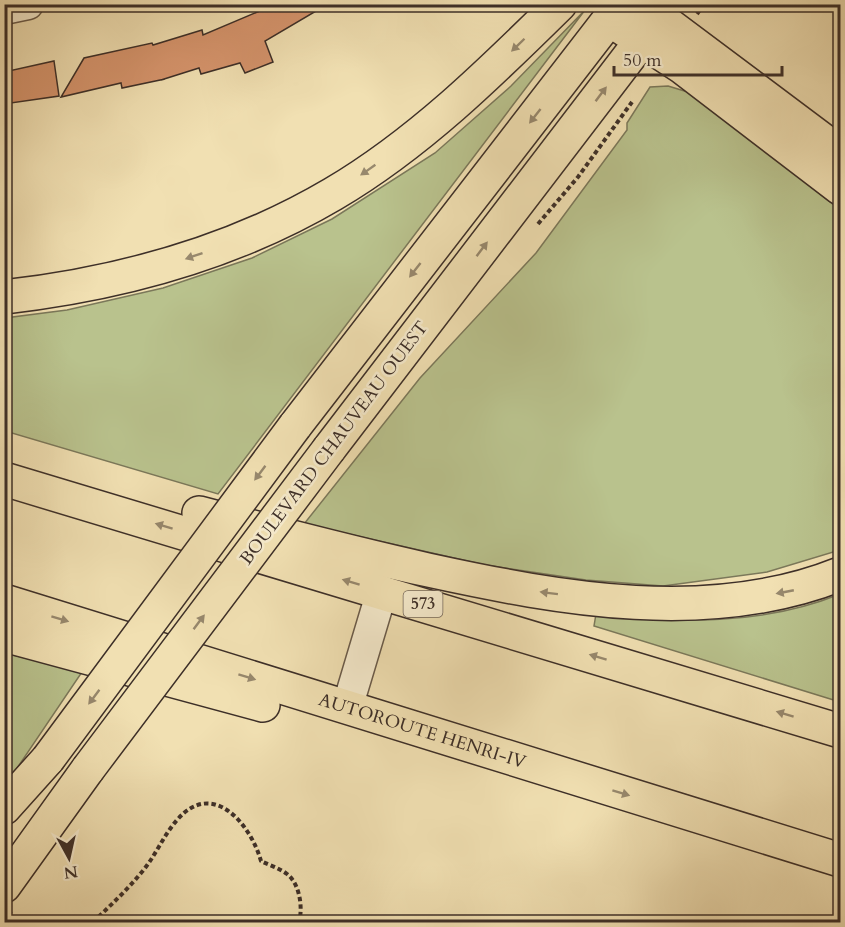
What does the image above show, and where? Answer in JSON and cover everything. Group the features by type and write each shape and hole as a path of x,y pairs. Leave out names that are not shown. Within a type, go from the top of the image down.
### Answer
{"main road":[{"path":"4,297 83,286 150,272 213,250 287,219 334,194 447,111 560,4"},
{"path":"4,818 295,426 615,12 652,17 840,153"},
{"path":"652,17 682,68 840,188"},
{"name":"BOULEVARD CHAUVEAU OUEST","path":"4,886 88,770 652,17"},
{"path":"4,458 335,549 519,590 646,603 697,603 764,596 795,590 840,574"},
{"name":"573","path":"4,479 382,591 840,731"},
{"name":"AUTOROUTE HENRI-IV","path":"4,601 840,860"},
{"path":"4,635 86,655 325,722 565,776"},
{"path":"4,808 48,759"}],"street":[{"path":"4,9 28,4"},
{"path":"347,708 382,591"}],"path":[{"path":"93,922 142,872 178,819 196,806 216,804 233,813 247,827 256,843 261,861 288,875 298,893 302,911 299,922"}],"green space":[{"path":"585,10 218,494 5,431 5,318 67,310 163,288 252,258 332,219 435,153 511,86"},
{"path":"668,86 691,93 710,106 840,210 840,550 767,572 663,586 586,580 485,565 304,524 420,378 536,253 627,130 627,123 650,87"},
{"path":"840,594 840,702 594,626 596,614 689,620 751,617 781,612"},
{"path":"5,653 82,672 5,786"}],"building":[{"path":"259,4 328,4 265,41 273,62 245,73 240,63 201,74 199,68 163,80 122,88 121,83 61,97 84,58 152,43 153,45 202,30 203,35 262,10"},
{"path":"54,61 59,96 4,104 4,72"}]}
